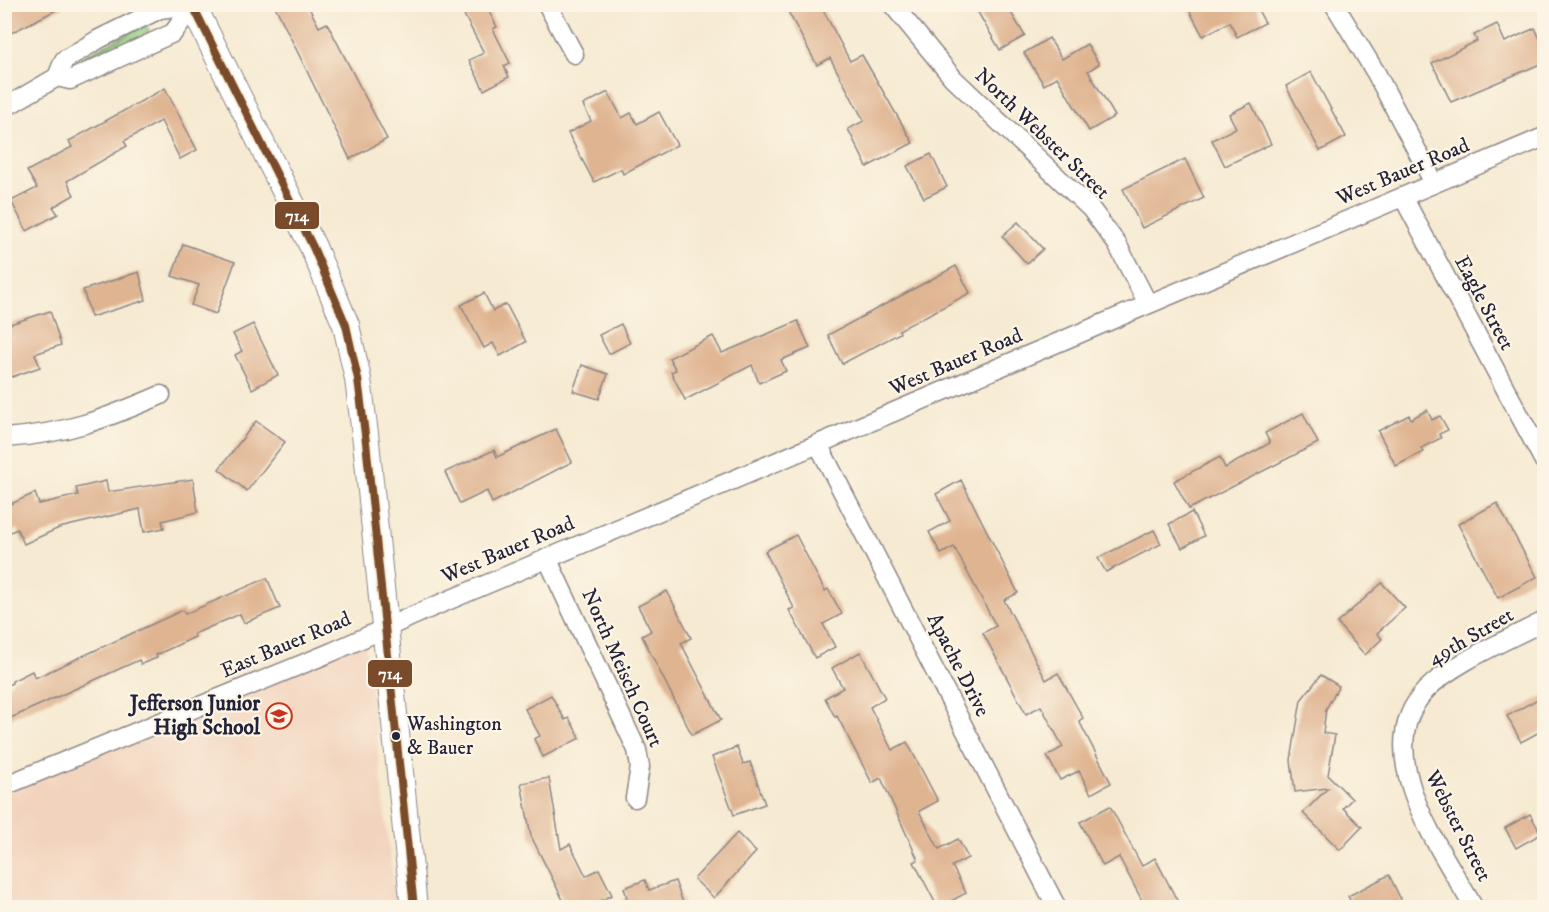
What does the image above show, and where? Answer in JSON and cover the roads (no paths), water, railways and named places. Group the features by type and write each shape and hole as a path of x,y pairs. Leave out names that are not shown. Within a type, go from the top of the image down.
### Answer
{"main road":[{"path":"194,5 313,247 346,325 358,379 414,908"}],"street":[{"path":"548,4 574,54"},
{"name":"North Webster Street","path":"892,4 953,78 1091,209 1117,244 1148,304"},
{"path":"1334,4 1377,73 1434,183"},
{"path":"4,108 57,77 64,60 99,39 160,9 194,5"},
{"path":"57,77 70,80 173,33 194,5"},
{"name":"West Bauer Road","path":"385,627 1545,137"},
{"name":"Eagle Street","path":"1403,197 1545,461"},
{"path":"4,438 61,431 102,421 161,395"},
{"name":"Apache Drive","path":"818,444 1057,908"},
{"name":"North Meisch Court","path":"548,558 637,750 640,767 635,798"},
{"name":"49th Street","path":"1406,728 1414,707 1425,691 1446,674 1545,621"},
{"name":"East Bauer Road","path":"4,786 332,652 385,627"},
{"name":"Webster Street","path":"1406,728 1403,753 1410,785 1474,908"}],"place":[{"name":"Jefferson Junior High School","path":"279,716"},
{"name":"Washington & Bauer","path":"396,736"}]}
